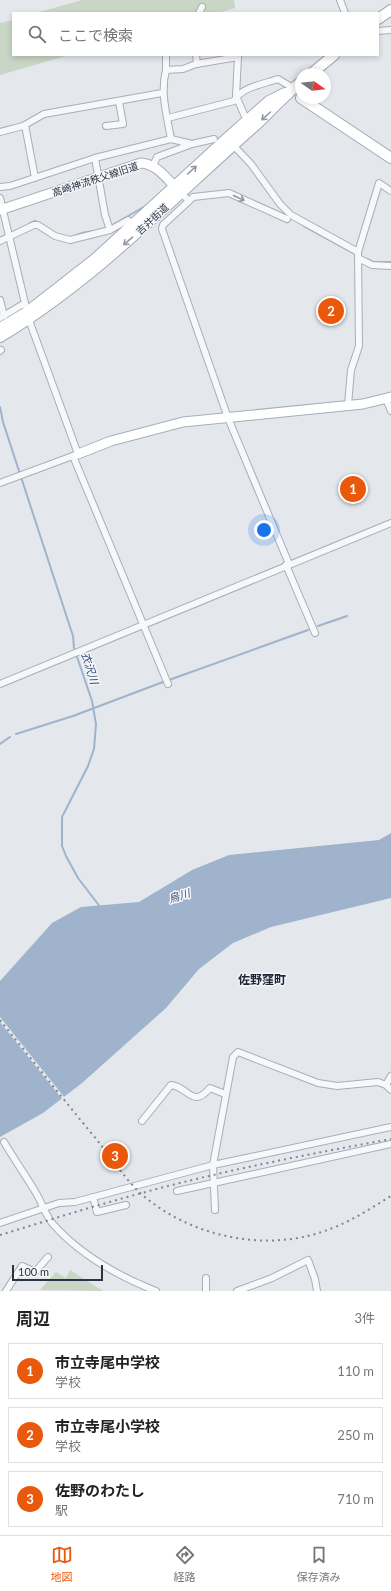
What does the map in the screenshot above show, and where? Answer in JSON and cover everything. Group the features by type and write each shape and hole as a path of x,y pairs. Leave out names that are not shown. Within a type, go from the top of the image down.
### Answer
{"main road":[{"path":"379,18 391,10"},
{"path":"318,68 333,56"},
{"name":"吉井街道","path":"0,328 102,264 247,121 270,101 295,86"},
{"name":"吉井街道","path":"0,338 27,311 96,259 177,189 233,145 295,87"},
{"path":"310,104 391,157"}],"street":[{"path":"340,0 345,12"},
{"path":"379,31 391,30"},
{"path":"166,56 166,70 162,93 171,139"},
{"path":"196,56 197,64"},
{"path":"166,70 183,70 197,64 238,57 236,96 234,101 168,118"},
{"path":"236,96 246,90 278,79 295,84"},
{"path":"0,132 26,125 44,114 119,102 162,93"},
{"path":"236,96 247,121"},
{"path":"106,126 122,124 119,102"},
{"path":"26,125 35,178"},
{"path":"0,187 35,178 95,158 171,139 192,144"},
{"path":"153,166 157,157 192,144 214,139"},
{"path":"233,145 251,164 280,204 290,215 358,255 372,265 391,266"},
{"path":"95,158 100,177 105,215 110,230"},
{"name":"高崎神流秩父線旧道","path":"2,210 141,163 153,166 177,189"},
{"path":"348,404 351,370 359,346 358,255 379,183 391,191"},
{"path":"177,189 188,201"},
{"path":"287,219 229,194 193,198 163,225 162,229 228,418 315,633"},
{"path":"0,198 27,311 76,455 168,684"},
{"path":"0,240 34,225 38,225 54,236 65,240 110,230 128,220 135,224"},
{"path":"0,300 2,317 27,311"},
{"path":"0,483 111,441 150,429 183,422 228,418 389,398 391,411"},
{"path":"0,684 391,523"},
{"path":"215,1210 213,1165 233,1056 238,1052 328,1086 378,1082 386,1085 391,1090"},
{"path":"386,1085 391,1076"},
{"path":"142,1120 171,1085 195,1098 201,1097 210,1088 225,1094"},
{"path":"0,1223 44,1208 93,1197 213,1165 391,1127"},
{"path":"4,1142 52,1222 84,1252 114,1271 156,1291"},
{"path":"177,1191 391,1144"},
{"path":"93,1197 97,1212 126,1205"},
{"path":"6,1291 22,1266 35,1272 48,1257"},
{"path":"237,1291 272,1278 308,1260 315,1279 317,1291"},
{"path":"206,1278 206,1291"}],"green space":[{"path":"82,0 234,0 235,8 221,12 40,12"},
{"path":"12,20 12,56 66,56 0,75 0,23"},
{"path":"70,1270 103,1291 40,1290 56,1272 66,1278"}],"water":[{"name":"烏川","path":"391,833 391,898 271,927 233,943 199,969 166,1008 82,1083 43,1113 0,1137 0,981 52,923 81,907 139,902 192,870 229,855 379,840"}],"pier":[{"path":"0,1017 65,1098 63,1100 0,1022"}],"waterway":[{"path":"109,227 149,204"},
{"path":"29,224 35,221 39,223"},
{"path":"304,226 357,255"},
{"path":"73,237 82,233 94,231"},
{"path":"367,259 373,262 391,262"},
{"name":"衣沢川","path":"0,407 3,422 73,636 74,648 92,701 96,724 94,749 88,766 62,817 62,846 78,878 101,908"},
{"path":"318,626 347,616"},
{"path":"169,680 308,630"},
{"name":"衣沢川","path":"16,734 73,716 163,682"},
{"path":"0,744 10,737"}],"railway":[{"path":"0,1020 132,1185 158,1207 180,1220 204,1230 229,1237 255,1240 280,1240 306,1236 338,1226 391,1196"},
{"path":"0,1235 195,1179 391,1139"}],"place":[{"name":"市立寺尾小学校","path":"331,311"},
{"name":"市立寺尾中学校","path":"353,489"},
{"name":"佐野のわたし","path":"115,1156"}],"district":[{"name":"佐野窪町","path":"262,980"}]}
